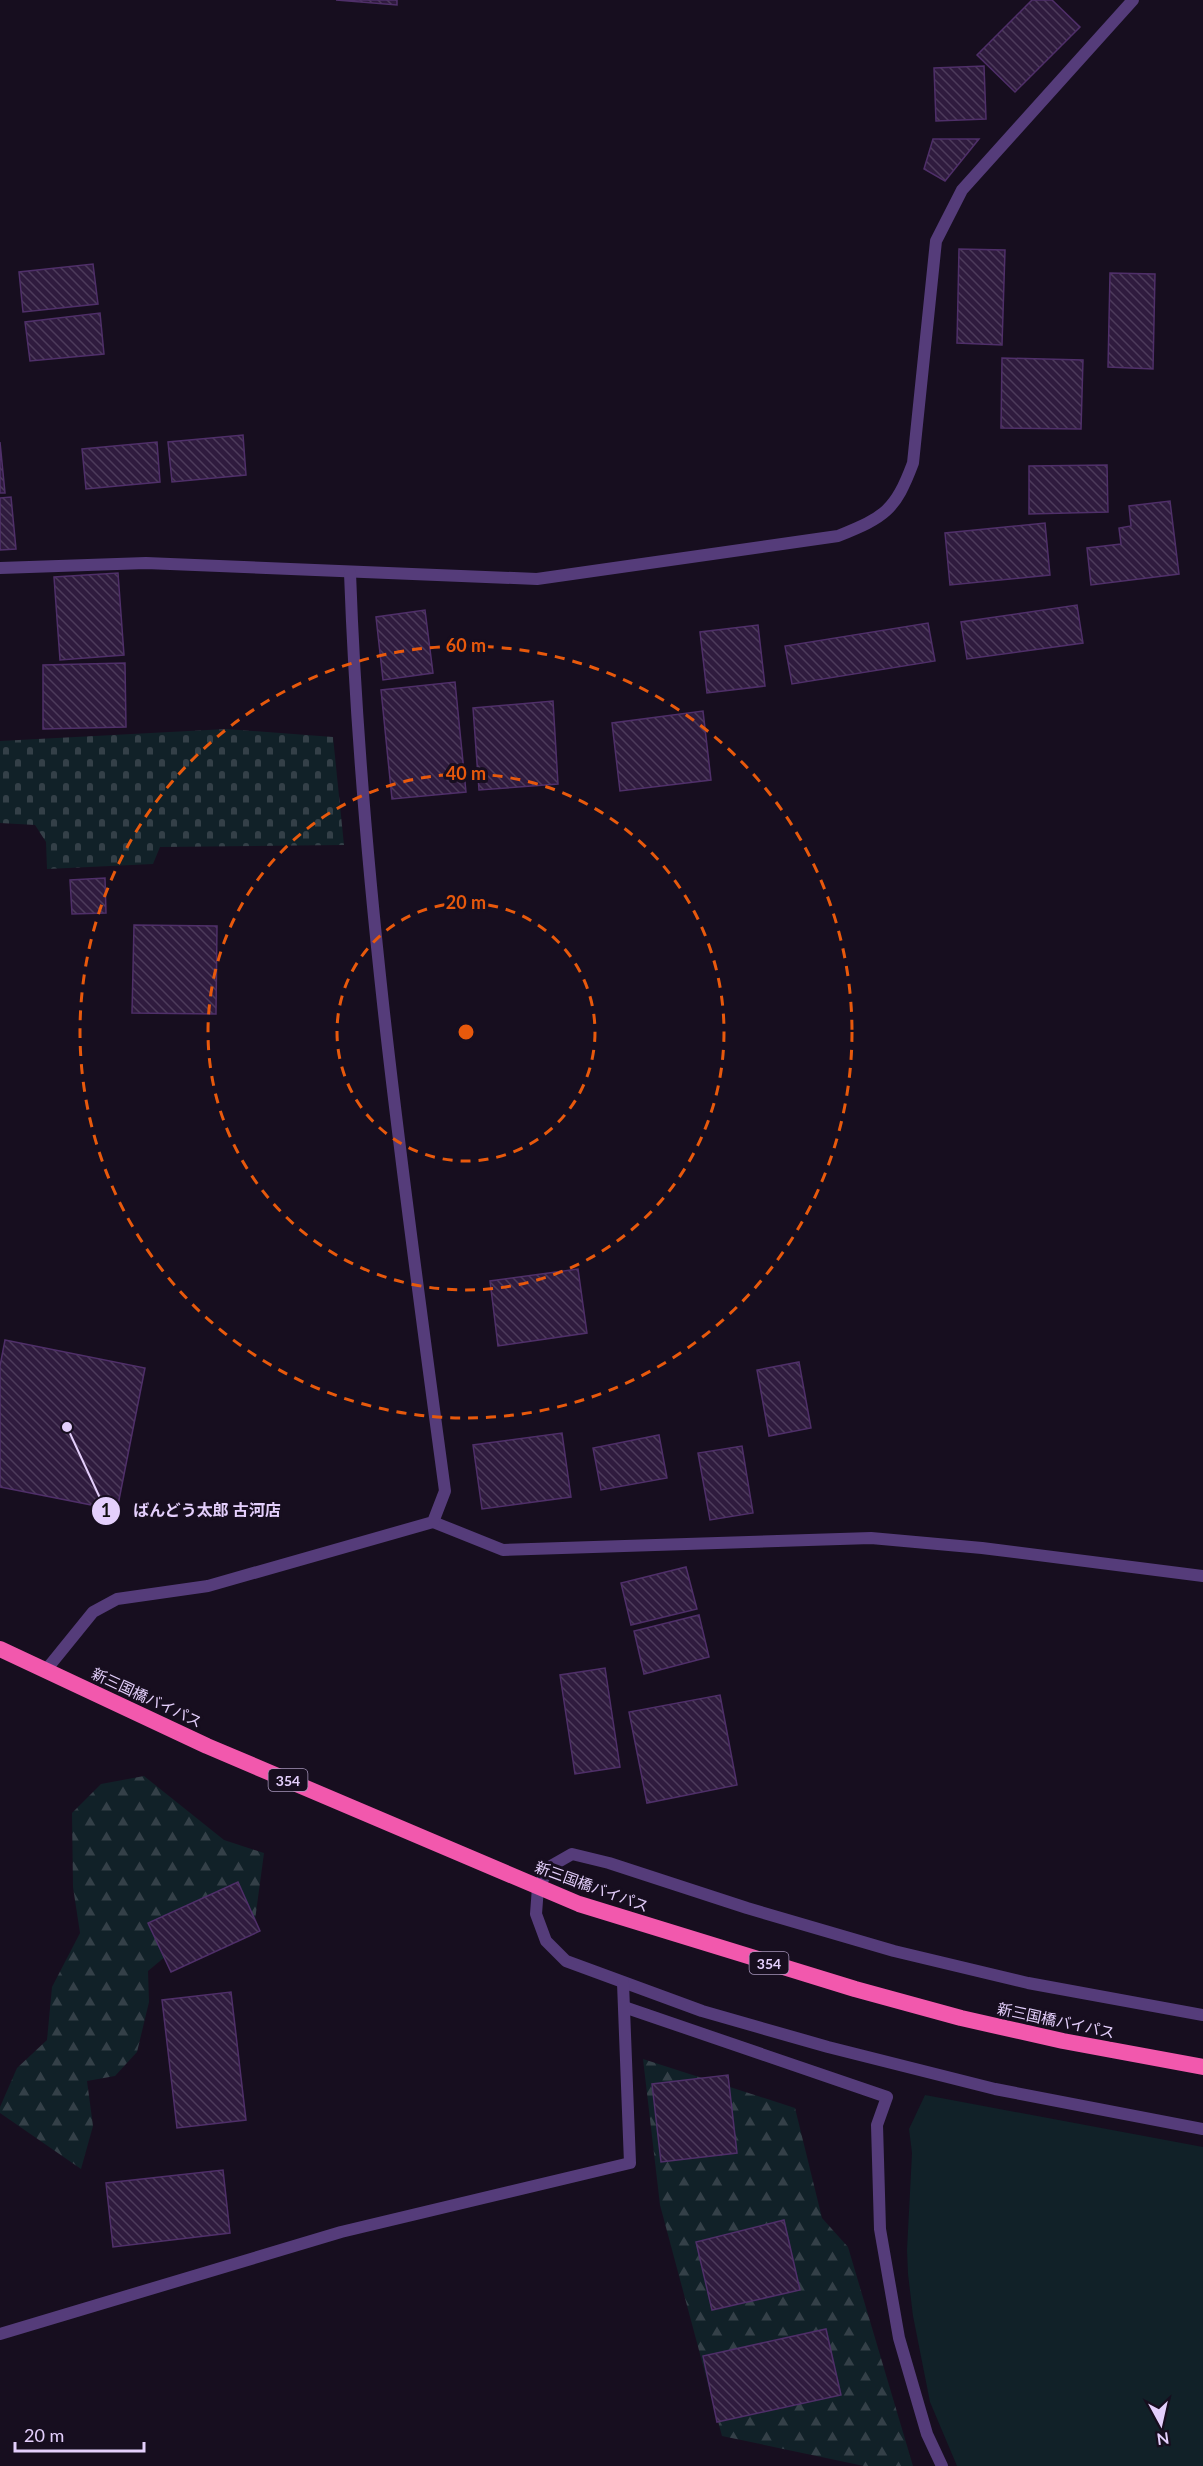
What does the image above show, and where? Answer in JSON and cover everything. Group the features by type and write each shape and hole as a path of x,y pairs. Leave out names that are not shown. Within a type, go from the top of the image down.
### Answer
{"highway":[{"name":"新三国橋バイパス","path":"0,1649 207,1746 579,1904 961,2018 1063,2041 1203,2067"}],"street":[{"path":"0,568 146,563 537,579 838,536 874,521 901,497 914,463 927,305 936,241 962,190 1133,0"},
{"path":"350,573 352,647 374,924 404,1183 445,1491 433,1522"},
{"path":"46,1670 93,1612 117,1599 208,1586 433,1522 503,1550 871,1538 982,1548 1203,1576"},
{"path":"1203,2015 1028,1983 894,1951 747,1908 609,1863 572,1854 551,1866 538,1887 536,1914 546,1941 566,1961 623,1983 725,2018 994,2089 1203,2129"},
{"path":"0,2334 341,2232 630,2163 623,1983"},
{"path":"624,2007 887,2097 877,2125 880,2229 899,2338 927,2434 942,2466"}],"green space":[{"path":"226,729 333,737 344,845 160,847 153,864 47,869 46,842 35,825 0,823 0,741"},
{"path":"144,1776 224,1840 264,1853 255,1920 202,1926 148,1971 149,2002 137,2052 115,2076 87,2081 93,2126 81,2169 0,2113 0,2107 17,2068 47,2040 52,1987 80,1933 73,1887 72,1813 101,1784"},
{"path":"643,2059 795,2108 822,2218 848,2247 913,2466 864,2466 722,2436 660,2205"},
{"path":"925,2095 1203,2147 1203,2466 957,2466 930,2402 913,2316 908,2274 912,2153 909,2129"}],"building":[{"path":"336,0 397,0 397,5"},
{"path":"1032,0 1052,0 1080,27 1015,92 977,55"},
{"path":"984,66 986,119 936,121 934,68"},
{"path":"933,139 979,139 945,181 924,169"},
{"path":"959,249 1005,250 1002,345 957,343"},
{"path":"93,264 98,304 23,312 19,272"},
{"path":"1110,273 1155,274 1153,369 1108,367"},
{"path":"100,313 104,354 30,361 25,322"},
{"path":"1002,358 1083,360 1081,429 1001,428"},
{"path":"243,435 246,475 172,482 168,442"},
{"path":"0,442 5,493 0,493"},
{"path":"157,442 160,482 86,489 82,449"},
{"path":"1107,465 1108,512 1029,514 1029,466"},
{"path":"11,497 16,549 0,550 0,498"},
{"path":"1170,501 1179,574 1091,585 1087,548 1121,544 1119,528 1131,526 1129,506"},
{"path":"1045,523 1050,575 950,585 945,533"},
{"path":"118,573 124,655 60,660 54,577"},
{"path":"1077,605 1083,643 967,659 961,622"},
{"path":"425,610 433,673 383,680 376,617"},
{"path":"928,623 935,661 792,684 785,646"},
{"path":"758,625 765,686 707,693 700,632"},
{"path":"125,663 126,727 43,729 43,665"},
{"path":"455,682 466,792 392,799 381,690"},
{"path":"553,701 558,784 479,790 473,708"},
{"path":"703,711 711,780 620,791 612,723"},
{"path":"105,878 106,913 72,914 70,880"},
{"path":"134,925 217,926 216,1014 132,1013"},
{"path":"578,1269 587,1333 498,1346 490,1281"},
{"path":"5,1340 145,1368 117,1510 0,1487 0,1366"},
{"path":"799,1362 811,1428 769,1436 757,1370"},
{"path":"562,1433 571,1497 482,1509 473,1445"},
{"path":"659,1435 667,1478 601,1490 593,1448"},
{"path":"742,1446 753,1513 710,1520 698,1453"},
{"path":"686,1567 697,1609 631,1625 621,1583"},
{"path":"699,1615 709,1657 644,1674 634,1631"},
{"path":"605,1668 620,1767 575,1774 560,1675"},
{"path":"720,1695 737,1785 647,1803 629,1712"},
{"path":"238,1882 260,1931 171,1972 148,1923"},
{"path":"231,1992 246,2120 177,2128 162,2000"},
{"path":"728,2075 737,2153 661,2162 652,2084"},
{"path":"223,2170 230,2233 113,2247 106,2183"},
{"path":"784,2220 800,2290 712,2310 696,2242"},
{"path":"826,2329 841,2395 717,2422 703,2356"}],"place":[{"name":"ばんどう太郎 古河店","path":"67,1427"}]}
